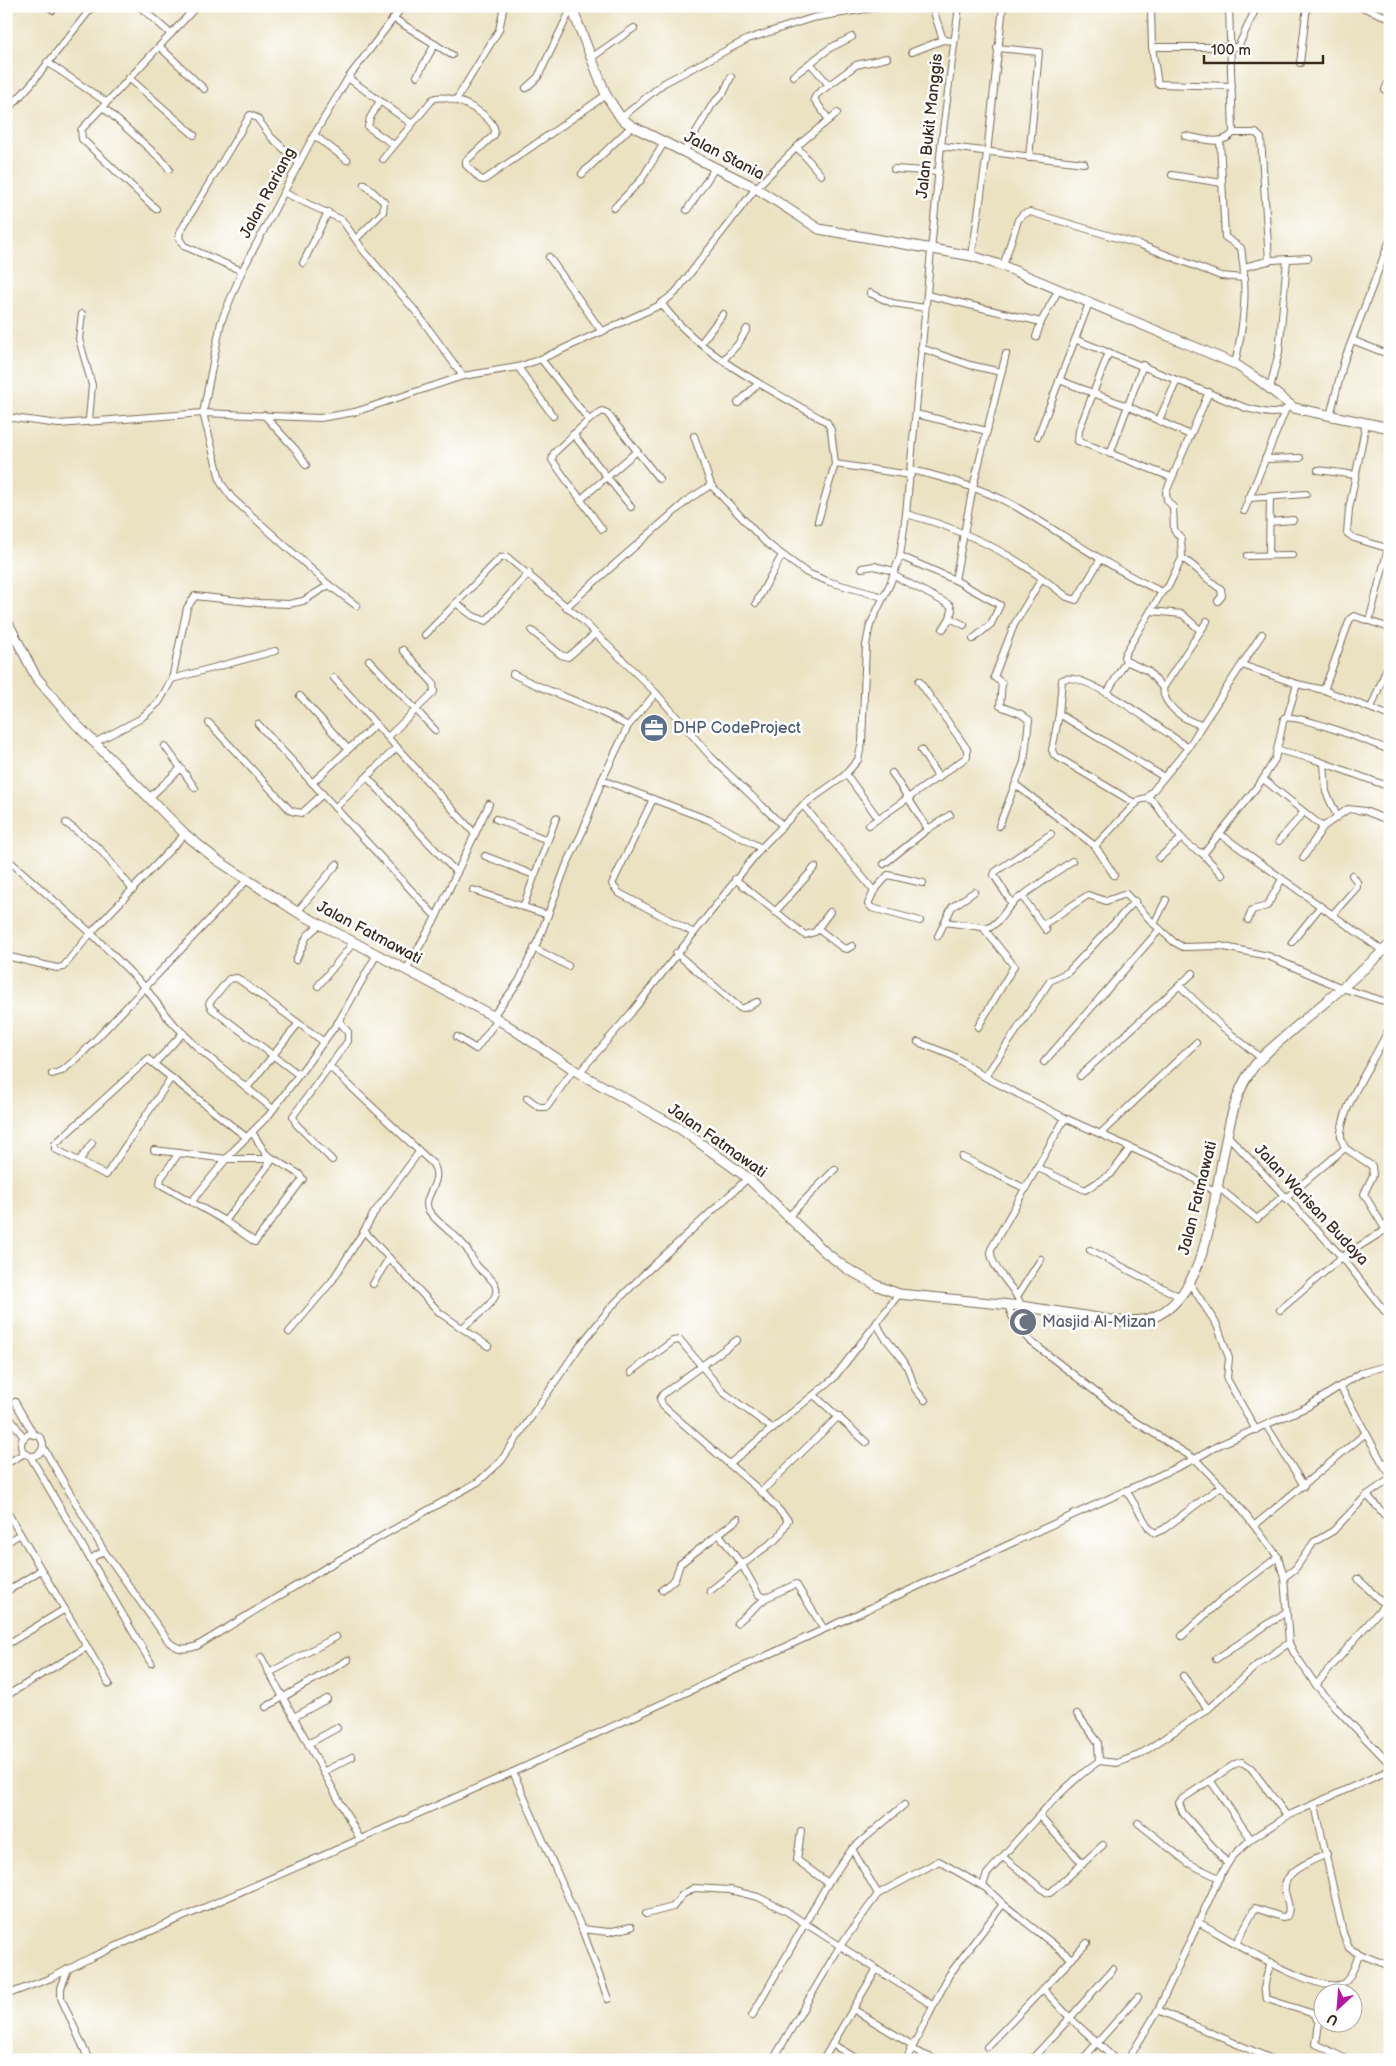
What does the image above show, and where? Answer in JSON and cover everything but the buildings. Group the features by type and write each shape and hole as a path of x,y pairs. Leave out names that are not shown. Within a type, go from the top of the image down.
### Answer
{"street":[{"path":"6,112 32,83 93,6"},
{"path":"139,6 171,34"},
{"path":"156,209 82,140 81,130 197,6"},
{"name":"Jalan Rariang","path":"203,413 220,322 242,271 285,193 314,135 348,78 403,6"},
{"path":"456,100 498,30 504,6"},
{"path":"621,118 664,84 748,40 812,18 884,6"},
{"path":"932,6 943,40"},
{"name":"Jalan Bukit Manggis","path":"846,774 858,760 860,752 866,644 870,625 900,556 911,473 941,146 959,6"},
{"path":"972,256 987,153 1003,6"},
{"path":"1153,6 1151,10 1152,46 1158,84 1232,86"},
{"path":"1185,136 1220,141 1230,138 1233,133 1229,6"},
{"path":"1152,46 1238,47 1256,7 1237,6"},
{"path":"1300,63 1308,6"},
{"path":"1359,6 1390,18"},
{"path":"526,88 538,77 571,7"},
{"name":"Jalan Stania","path":"571,7 606,95 621,118 632,126 756,188 819,229 972,256 1003,266 1235,364 1270,388 1287,409"},
{"path":"393,18 452,55"},
{"path":"591,58 634,28"},
{"path":"793,76 830,48 852,37"},
{"path":"912,52 943,40 954,41"},
{"path":"417,76 435,44"},
{"path":"160,47 204,89"},
{"path":"997,48 1040,52 1029,158"},
{"path":"829,120 814,99 817,94 856,65 887,58"},
{"path":"47,62 105,105 169,169"},
{"path":"810,63 829,84"},
{"path":"129,78 194,135"},
{"path":"348,78 412,124"},
{"path":"684,152 712,105 724,92 731,78"},
{"path":"1390,78 1385,90 1390,93"},
{"path":"383,158 438,96 456,100 484,116 494,125 496,130 494,135 466,161 466,165 480,179 484,180 606,95"},
{"path":"380,101 370,118 368,126 394,145"},
{"path":"6,416 59,424 89,420 203,413 320,418 355,412 463,376 518,367 541,359 661,303 686,282 756,188 797,147 837,113"},
{"path":"242,271 184,246 179,238 180,232 250,115 257,118 271,137 300,162"},
{"path":"582,174 632,126"},
{"path":"1233,133 1256,133 1261,138 1269,261"},
{"path":"314,135 347,160"},
{"path":"1220,141 1225,237 1241,248 1246,292 1244,324 1235,364"},
{"path":"614,208 641,180 664,142"},
{"path":"941,146 1029,158 1084,163"},
{"path":"797,147 821,175"},
{"path":"687,210 715,168"},
{"path":"894,169 939,172"},
{"path":"1172,175 1222,182"},
{"path":"356,239 383,212 384,206 384,202 364,184"},
{"path":"285,193 342,220 417,313 463,376"},
{"path":"303,263 328,212"},
{"path":"1003,266 1018,220 1023,214 1030,212 1141,245 1221,276 1245,278"},
{"path":"1330,416 1344,361 1390,240"},
{"path":"549,256 602,332"},
{"path":"1244,267 1269,261 1308,258"},
{"path":"1270,388 1279,352 1287,259"},
{"path":"1036,337 1041,322 1059,289"},
{"path":"870,293 892,303 925,308"},
{"path":"927,295 1041,322"},
{"path":"661,303 674,320 701,343 758,384 827,422 831,430 836,464 818,521"},
{"path":"1038,436 1059,380 1077,340 1089,303"},
{"path":"82,314 79,339 92,385 89,420"},
{"path":"701,343 723,314"},
{"path":"724,359 738,344 748,329"},
{"path":"1077,340 1262,412 1270,414 1287,409 1390,428"},
{"path":"1352,340 1390,355"},
{"path":"921,348 970,365 1001,372"},
{"path":"1109,352 1077,439 1082,444 1171,477"},
{"path":"955,580 973,487 1006,354"},
{"path":"541,359 589,420"},
{"path":"1110,454 1143,365"},
{"path":"518,367 553,416"},
{"path":"1059,380 1127,406 1190,435"},
{"path":"1159,420 1176,380"},
{"path":"738,403 758,384"},
{"path":"1107,693 1126,661 1124,657 1126,652 1162,592 1168,587 1182,558 1181,538 1174,530 1172,524 1173,507 1166,497 1171,477 1209,392"},
{"path":"1244,511 1287,409"},
{"path":"602,529 552,460 554,453 589,420 605,411 659,479"},
{"path":"203,413 221,483 232,498 329,585 357,606"},
{"path":"916,414 987,431"},
{"path":"264,415 296,450 306,466"},
{"path":"1366,423 1349,509 1347,533 1354,538 1389,549 1368,621"},
{"path":"574,434 631,507"},
{"path":"694,436 711,485 765,542 813,576 883,597"},
{"path":"580,500 637,452"},
{"path":"1265,459 1300,458"},
{"path":"836,464 911,473 973,487 1012,505 1100,560 1162,592"},
{"path":"1318,470 1356,474"},
{"path":"566,607 689,499 711,485"},
{"path":"1249,498 1306,494"},
{"path":"1269,555 1270,497"},
{"path":"906,514 963,532 1001,550 1066,597 1076,600 1100,560"},
{"path":"1270,522 1293,520"},
{"path":"756,603 782,555"},
{"path":"1246,556 1292,555"},
{"path":"900,556 955,580 1000,605 991,624 973,639"},
{"path":"425,635 502,557 511,558 566,607 656,693 711,757 782,825"},
{"path":"1182,558 1192,564 1206,580 1221,590 1222,596 1218,601"},
{"path":"862,568 874,566 893,573 950,605 952,610 950,618 943,628"},
{"path":"456,603 473,616 486,621 528,573"},
{"path":"999,826 1024,762 1030,720 1022,714 1000,706 1002,683 994,677 1014,625 1042,578"},
{"path":"94,743 140,719 150,711 172,680 188,608 195,596 289,604 304,601 329,585"},
{"path":"1151,610 1182,614 1200,631"},
{"path":"1324,690 1350,619 1354,616 1390,628"},
{"path":"950,618 964,625"},
{"path":"1163,688 1207,621"},
{"name":"Jalan Fatmawati","path":"7,624 36,677 94,743 185,834 247,880 297,912 496,1018 576,1071 682,1130 748,1178 825,1252 846,1268 878,1286 899,1294 1021,1306 1132,1322 1151,1318 1171,1306 1180,1297 1189,1282 1201,1253 1217,1190 1233,1106 1242,1084 1261,1058 1390,944"},
{"path":"532,632 561,655 568,657 595,634"},
{"path":"1095,846 1136,804 1143,798 1147,798 1188,748 1262,634"},
{"path":"388,737 434,692 435,688 433,683 403,650"},
{"path":"172,680 275,651"},
{"path":"369,660 435,730"},
{"path":"1371,708 1390,660"},
{"path":"1126,661 1148,671 1163,688 1167,702 1179,713 1202,725"},
{"path":"1242,665 1296,684 1324,690 1390,716"},
{"path":"513,674 552,693 565,696 608,714 628,726"},
{"path":"1136,804 1054,755 1052,750 1059,714 1062,680 1066,677 1107,693 1188,748"},
{"path":"334,678 475,834"},
{"path":"869,825 964,760 968,753 919,682"},
{"path":"1202,853 1207,850 1220,834 1262,779 1278,750 1283,721 1287,717 1296,684"},
{"path":"457,1037 476,1049 519,980 548,915 602,780 628,726 656,693"},
{"path":"300,696 348,749"},
{"path":"1059,714 1164,777"},
{"path":"1287,717 1322,726 1390,750"},
{"path":"209,723 291,811 302,813 322,794"},
{"path":"258,724 436,917"},
{"path":"312,783 376,724"},
{"path":"165,746 180,770 195,788"},
{"path":"335,808 397,747"},
{"path":"921,750 939,778"},
{"path":"1278,750 1324,763 1390,787"},
{"path":"1324,763 1326,792 1337,816"},
{"path":"149,798 180,770"},
{"path":"892,773 928,829"},
{"path":"527,1098 539,1107 547,1107 576,1071 631,1013 676,953 761,848 803,805 846,774 878,818"},
{"path":"367,777 457,873"},
{"path":"1262,779 1323,827"},
{"path":"602,780 709,820 761,848"},
{"path":"1016,785 1095,846 1114,875"},
{"path":"1147,798 1153,801 1182,838 1202,853 1222,875"},
{"path":"653,799 612,884 619,893 694,933"},
{"path":"406,970 436,917 489,804"},
{"path":"803,805 874,891"},
{"path":"1303,858 1323,827 1348,809 1355,809 1390,821"},
{"path":"1279,841 1304,812"},
{"path":"884,864 928,829 950,815"},
{"path":"523,907 556,818"},
{"path":"496,819 547,840"},
{"path":"66,823 99,848 133,890"},
{"path":"6,956 60,968 66,965 92,933 185,834"},
{"path":"1011,902 994,872 1051,834"},
{"path":"1220,834 1383,951"},
{"path":"1159,858 1182,838"},
{"path":"485,856 534,875"},
{"path":"6,858 92,933 144,986 162,1012 183,1033 273,1109"},
{"path":"985,930 998,920 1011,902 1072,861"},
{"path":"297,912 337,864"},
{"path":"775,912 815,867"},
{"path":"920,921 870,907 869,900 888,875 923,884"},
{"path":"1332,915 1357,887 1357,882 1352,875"},
{"path":"736,879 805,935 812,934 818,929 830,912"},
{"path":"1248,920 1252,910 1267,906 1282,879"},
{"path":"52,1074 62,1072 73,1062 247,880"},
{"path":"473,890 548,915"},
{"path":"938,936 952,907 974,892"},
{"path":"1022,896 1045,928 1088,895 1106,900 1126,894 1135,901 1154,924 1183,947 1220,946 1260,954 1342,988 1390,1003"},
{"path":"1154,924 1166,900"},
{"path":"985,1077 1050,981 1068,972 1135,901"},
{"path":"1292,942 1320,907"},
{"path":"945,922 985,930 1014,966 978,1027"},
{"path":"296,960 304,942 320,924"},
{"path":"818,929 845,949 852,946"},
{"path":"1044,1062 1160,929"},
{"path":"318,986 354,942"},
{"path":"534,948 568,966"},
{"path":"676,953 740,1008 758,1002"},
{"path":"192,1201 273,1109 324,1042 339,1021 377,954"},
{"path":"1080,1076 1193,973"},
{"path":"298,1075 212,1009 210,1002 229,979 234,977 324,1042"},
{"path":"1180,986 1220,1025 1261,1058"},
{"path":"332,1160 296,1124 293,1116 349,1038 348,1032 339,1021"},
{"path":"247,1088 298,1024"},
{"path":"1280,1310 1342,1257 1388,1228 1364,1194 1373,1175 1372,1166 1345,1148 1341,1135 1348,1110 1381,1049 1390,1026"},
{"path":"154,1064 183,1033"},
{"path":"918,1042 953,1056 985,1077 1066,1118 1101,1133 1130,1149 1180,1170 1217,1190 1257,1219 1345,1148"},
{"path":"1101,1133 1196,1043"},
{"path":"171,1078 106,1175 55,1149 55,1144 148,1059 171,1078 249,1134 264,1151 299,1174 302,1181 258,1240 250,1240 226,1221 163,1186 160,1181 179,1153"},
{"path":"329,1066 433,1164 438,1173 428,1202 429,1211 464,1245 496,1288 492,1301 462,1328"},
{"path":"1021,1306 1018,1295 994,1264 990,1252 1000,1231 1066,1118"},
{"name":"Jalan Warisan Budaya","path":"1228,1136 1342,1257 1390,1318"},
{"path":"78,1161 92,1143"},
{"path":"1038,1168 1085,1190 1111,1174 1130,1149"},
{"path":"154,1150 227,1159 273,1158"},
{"path":"289,1332 332,1281 374,1213 419,1152"},
{"path":"962,1157 1026,1189"},
{"path":"226,1221 273,1158"},
{"path":"789,1216 834,1169"},
{"path":"15,1402 34,1435 41,1439 43,1447 104,1551 169,1642 175,1647 182,1649 197,1646 330,1565 478,1482 500,1461 579,1347 611,1307 748,1178"},
{"path":"364,1231 440,1313 488,1346"},
{"path":"1090,1250 1180,1297"},
{"path":"373,1284 389,1258"},
{"path":"1018,1295 1041,1259"},
{"path":"1189,1282 1217,1325 1229,1358 1227,1379 1256,1430"},
{"path":"729,1464 834,1380 899,1294"},
{"path":"1008,1305 1015,1324 1029,1340 1129,1418 1195,1459 1255,1526 1278,1557 1284,1576 1289,1642 1316,1685 1390,1764"},
{"path":"876,1322 882,1334 898,1352 908,1369 914,1390 925,1400"},
{"path":"631,1372 678,1339 723,1392 773,1429"},
{"path":"710,1591 779,1537 788,1521 761,1492 660,1401 663,1394 736,1340"},
{"path":"6,1995 51,1978 513,1772 1195,1459 1219,1445 1312,1405 1361,1373 1390,1365"},
{"path":"1340,1386 1390,1474"},
{"path":"815,1396 866,1442"},
{"path":"6,1412 24,1438"},
{"path":"761,1492 839,1416"},
{"path":"1266,1425 1304,1486"},
{"path":"1255,1526 1366,1433"},
{"path":"24,1438 34,1435"},
{"path":"24,1438 21,1445 151,1663"},
{"path":"6,1464 27,1454 38,1454 43,1447"},
{"path":"1383,1464 1390,1460"},
{"path":"1284,1576 1296,1569 1314,1542 1333,1530 1367,1495 1390,1479"},
{"path":"1126,1490 1149,1528 1155,1533 1164,1529 1221,1486"},
{"path":"1367,1495 1390,1521"},
{"path":"6,1510 109,1684"},
{"path":"662,1590 675,1579 680,1564 738,1519"},
{"path":"6,1542 20,1534"},
{"path":"719,1534 742,1565 759,1595 767,1597"},
{"path":"90,1559 104,1551"},
{"path":"1182,1636 1210,1610 1278,1557"},
{"path":"6,1592 41,1570"},
{"path":"1358,1579 1384,1604"},
{"path":"737,1623 767,1597 796,1584 824,1629"},
{"path":"1316,1685 1390,1598"},
{"path":"6,1646 65,1610"},
{"path":"1216,1659 1286,1612"},
{"path":"269,1673 336,1637"},
{"path":"984,1887 983,1882 987,1874 1070,1784 1099,1761 1117,1763 1133,1758 1208,1708 1257,1665 1289,1642"},
{"path":"6,1696 87,1647"},
{"path":"261,1657 360,1839"},
{"path":"266,1707 348,1660"},
{"path":"1183,1676 1208,1708"},
{"path":"294,1717 327,1699"},
{"path":"1077,1714 1098,1742 1099,1761"},
{"path":"308,1744 338,1728"},
{"path":"323,1772 352,1756"},
{"path":"1227,1863 1183,1812 1180,1806 1182,1799 1235,1764 1245,1763 1287,1816"},
{"path":"1138,2060 1129,2057 1158,2010 1227,1863 1251,1838 1287,1816 1390,1770"},
{"path":"513,1772 582,1929 608,1999"},
{"path":"1210,1780 1251,1838"},
{"path":"752,2016 828,1883 852,1849 904,1805"},
{"path":"1315,1805 1343,1933 1350,1948 1359,1954 1390,1966"},
{"path":"1040,1817 1083,1864"},
{"path":"1138,1823 1188,1863 1219,1878"},
{"path":"801,1831 797,1860 828,1883"},
{"path":"1003,1857 1048,1893 1056,1890 1103,1845"},
{"path":"852,1849 878,1894"},
{"path":"1237,1942 1255,1908 1282,1917 1286,1916 1289,1907 1284,1890 1286,1882 1300,1868 1327,1854"},
{"path":"772,2060 840,1946 878,1894 939,1861 984,1887 1072,1959"},
{"path":"646,1914 673,1907 688,1890 701,1887 730,1890 758,1897 805,1923 932,2005"},
{"path":"906,2060 932,2005 949,1975 1003,1904"},
{"path":"1198,1922 1301,1977 1334,1985 1347,1981 1359,1954"},
{"path":"582,1929 608,1932 631,1927"},
{"path":"987,2047 1087,1942"},
{"path":"1271,1962 1265,1983 1264,1993 1267,1999 1314,2014 1319,2022 1316,2044 1348,2060"},
{"path":"68,1969 61,1988 61,1998 89,2060"},
{"path":"1031,2060 1113,1969"},
{"path":"823,2060 876,1970"},
{"path":"1043,1990 1070,2018 1116,2060"},
{"path":"1082,2060 1138,1997"},
{"path":"853,2009 911,2047 937,2060"},
{"path":"1158,2010 1274,2060"},
{"path":"832,2044 859,2060"}],"place":[{"name":"DHP CodeProject","path":"654,728"},
{"name":"Masjid Al-Mizan","path":"1023,1322"}]}
